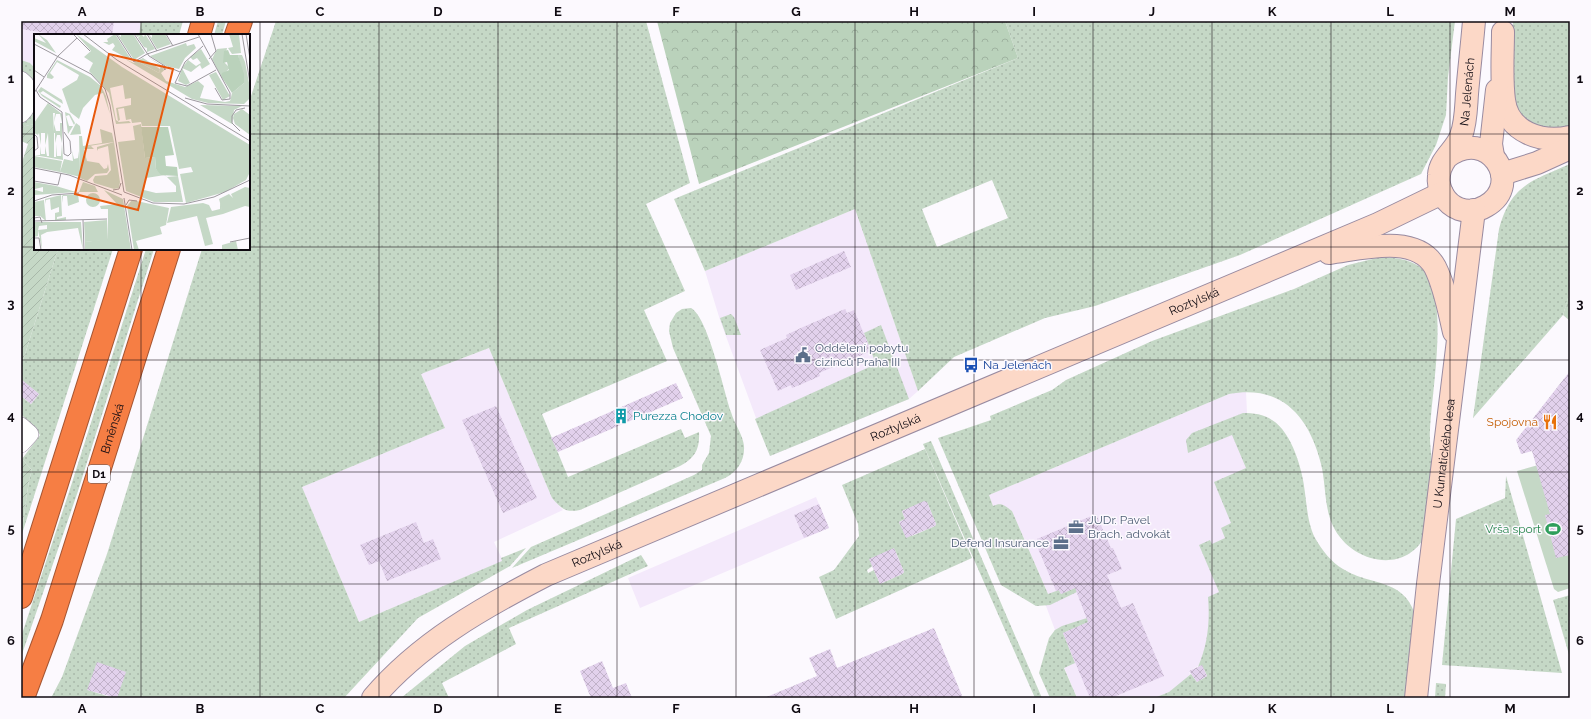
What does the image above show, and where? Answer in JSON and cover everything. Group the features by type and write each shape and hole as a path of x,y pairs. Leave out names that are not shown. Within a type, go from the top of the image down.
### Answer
{"highway":[{"path":"199,34 203,21"},
{"path":"236,34 241,21"},
{"path":"21,597 131,250"},
{"name":"Brněnská","path":"23,698 66,576 169,250"}],"main road":[{"name":"Na Jelenách","path":"1442,193 1439,185 1441,165 1459,140 1464,124 1474,21"},
{"path":"1503,27 1504,101 1509,115 1522,131 1538,138 1547,140 1570,137"},
{"path":"1442,193 1450,204 1460,209 1474,210 1481,209 1490,204 1498,195 1502,185 1491,144 1503,27"},
{"path":"1447,157 1455,150 1465,147 1475,147 1485,150 1497,165"},
{"path":"1497,165 1537,162 1570,148"},
{"name":"Roztylská","path":"373,698 389,678 448,630 502,598 546,575 1378,224 1442,193"},
{"name":"U Kunratického lesa","path":"1416,698 1428,577 1474,210"},
{"path":"1300,257 1395,245 1418,252 1431,261 1438,275 1457,343"}],"street":[{"path":"21,80 28,87 30,98 25,110 21,114"}],"shaded area":[{"path":"21,21 141,21 139,34 34,34 34,67 30,63 21,60"},
{"path":"855,209 918,391 909,399 770,456 720,320 705,271"},
{"path":"489,348 552,498 563,510 494,542 503,561 359,622 302,487 445,428 421,374"},
{"path":"1246,391 1247,413 1296,534 1198,666 1189,671 1190,675 1183,682 1169,692 1154,698 1077,698 1064,667 1055,630 1046,606 1048,594 1046,589 1012,511 993,506 989,495 1229,394"},
{"path":"816,497 829,528 640,608 628,578"}],"green space":[{"path":"141,21 183,21 179,34 139,34"},
{"path":"218,21 226,21 222,34 214,34"},
{"path":"276,21 646,21 690,183 646,204 685,291 644,310 667,361 542,414 568,477 681,429 685,438 699,432 699,443 693,456 680,466 580,510 571,511 561,507 552,498 489,348 421,374 445,428 302,487 359,622 502,561 501,558 526,548 510,566 418,618 344,698 117,698 125,672 97,663 88,690 113,698 51,698 62,677 107,554 202,250 250,250 250,99"},
{"path":"657,21 1005,21 1018,58 699,184"},
{"path":"1005,21 1455,21 1448,77 1446,115 1436,145 1421,174 1240,255 1095,306 1045,318 954,357 918,391 855,209 705,271 674,199 1018,58","holes":["992,180 1008,218 937,247 922,209"]},
{"path":"1513,21 1570,21 1570,131 1565,133 1523,121 1509,92"},
{"path":"21,60 30,63 34,67 34,124 21,127 27,75 21,70"},
{"path":"34,124 34,250 58,250 21,367 21,165 28,144 21,141 21,127"},
{"path":"1570,164 1570,291 1563,315 1473,418 1499,229 1504,214 1516,194 1524,186 1544,175"},
{"path":"58,250 113,250 21,537 29,480 32,470 22,459 40,435 21,414 21,396 31,404 39,394 25,383 21,388 21,367"},
{"path":"146,250 154,250 78,491 21,657 21,637 70,489"},
{"path":"1381,257 1402,259 1416,264 1426,273 1435,295 1438,333 1430,435 1432,484 1425,536 1416,549 1404,556 1391,560 1378,560 1364,556 1341,538 1330,519 1321,464 1309,431 1290,407 1278,399 1264,394 1247,392 1229,394 989,495 993,506 1005,506 1012,511 1048,594 1059,590 1061,594 1077,587 1079,591 1050,605 1036,606 1001,585 938,438 991,420 990,416 1052,390 1066,380 1152,341 1294,289 1348,265"},
{"path":"1570,291 1570,321 1563,315"},
{"path":"691,308 697,314 709,340 732,416 743,442 744,451 742,461 737,469 725,478 512,568 531,547 694,475 702,470 702,465 709,453 711,436 673,348 669,331 670,323 676,313 682,309"},
{"path":"731,314 734,317 741,335 726,335 720,318"},
{"path":"881,325 909,399 770,456 755,419 876,364 864,333"},
{"path":"1243,413 1266,416 1279,426 1291,443 1302,474 1311,527 1315,538 1327,555 1343,569 1354,575 1395,589 1404,595 1411,604 1416,617 1405,698 1154,698 1169,692 1191,674 1197,682 1207,676 1202,665 1198,667 1208,632 1208,597 1219,592 1199,545 1210,540 1212,544 1225,538 1221,528 1231,523 1214,482 1246,468 1232,435 1188,453 1186,440 1192,433"},
{"path":"931,441 1042,698 1035,698 923,444"},
{"path":"925,449 972,558 836,619 819,577 834,570 859,536 858,524 842,485","holes":["927,502 936,524 935,526 912,536 906,522 900,525 899,522 905,519 902,511","895,550 904,572 880,584 874,570 868,573 867,570"]},
{"name":"Vrša sport","path":"1570,456 1570,588 1558,592 1554,589 1517,471"},
{"path":"22,459 32,470 29,480 21,537"},
{"path":"1506,476 1562,673 1442,665 1456,519 1505,498"},
{"path":"641,555 648,566 509,628 516,644 442,683 449,698 401,698 465,646 527,610"},
{"path":"1570,595 1570,658 1553,600"},
{"path":"1090,617 1091,621 1063,633 1075,663 1064,668 1077,698 1050,698 1039,673 1049,638 1055,630 1062,626"},
{"path":"1436,683 1446,684 1445,698 1435,698"}],"building":[{"path":"21,21 114,21 112,34 53,34 21,29"},
{"path":"844,251 851,267 796,290 790,275"},
{"path":"845,309 847,313 854,310 871,351 819,373 820,376 802,384 792,388 791,385 778,391 760,350 787,338 786,335"},
{"path":"1570,371 1570,555 1556,558 1545,515 1550,514 1532,451 1521,454 1516,440"},
{"path":"21,379 39,394 31,404 21,396"},
{"name":"Purezza Chodov","path":"676,383 683,398 558,452 551,438"},
{"path":"496,406 537,498 503,513 462,420"},
{"path":"924,501 927,502 936,524 935,526 906,538 899,522 905,519 902,511"},
{"path":"819,504 829,528 804,538 794,515"},
{"path":"1096,514 1122,569 1107,575 1121,608 1133,603 1164,676 1111,698 1090,698 1063,633 1088,622 1075,588 1061,594 1059,590 1056,591 1037,546 1040,545 1037,539"},
{"path":"416,522 424,543 433,539 441,559 387,581 379,561 369,565 360,545"},
{"path":"894,548 904,572 880,584 869,559"},
{"path":"934,628 963,698 764,698 817,676 809,658 830,649 837,668"},
{"path":"602,661 613,688 626,683 632,698 591,698 580,671"},
{"path":"97,662 126,672 117,698 87,690"},
{"path":"1202,665 1207,676 1197,682 1189,671"}],"place":[{"name":"Oddělení pobytu cizinců Praha III","path":"803,355"},
{"name":"Na Jelenách","path":"971,365"},
{"name":"Purezza Chodov","path":"621,416"},
{"name":"Spojovna","path":"1550,422"},
{"name":"JUDr. Pavel Brach, advokát","path":"1076,527"},
{"name":"Vrša sport","path":"1553,529"},
{"name":"Defend Insurance","path":"1061,543"}]}
